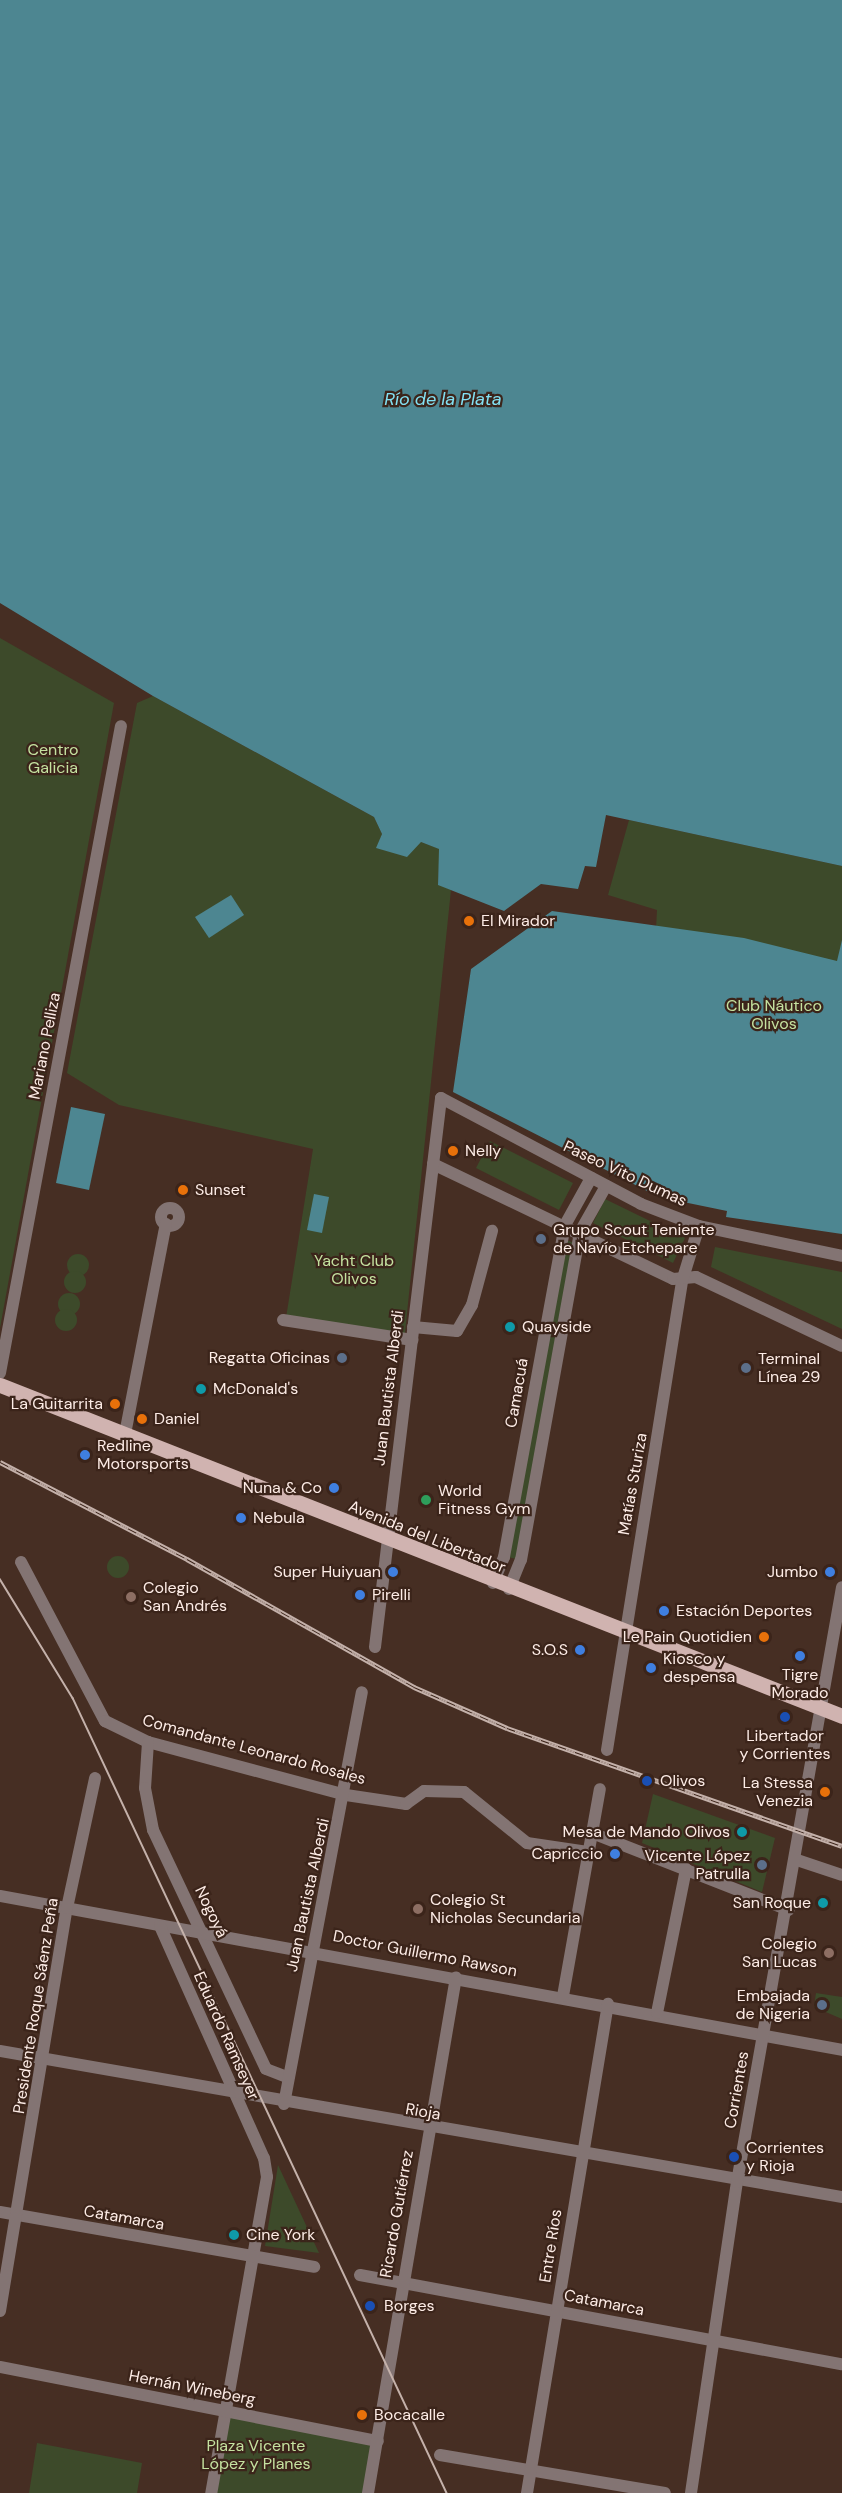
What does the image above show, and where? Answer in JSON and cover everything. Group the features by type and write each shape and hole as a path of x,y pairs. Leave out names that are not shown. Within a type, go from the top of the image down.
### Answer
{"main road":[{"name":"Avenida del Libertador","path":"0,1385 493,1583 842,1716"}],"street":[{"name":"Mariano Pelliza","path":"0,1373 121,726"},
{"name":"Juan Bautista Alberdi","path":"375,1647 441,1098"},
{"name":"Paseo Vito Dumas","path":"441,1098 606,1186 699,1226 842,1256"},
{"path":"433,1164 580,1232 673,1279 696,1277 842,1346"},
{"name":"Camacuá","path":"493,1583 504,1557 565,1225 591,1178"},
{"name":"Camacuá","path":"509,1589 520,1560 580,1232 606,1186"},
{"name":"Matías Sturiza","path":"608,1750 624,1633 684,1278 699,1226"},
{"path":"125,1434 169,1227"},
{"path":"283,1320 412,1333 457,1331 472,1305 492,1231"},
{"path":"546,1328 562,1331"},
{"path":"517,1487 533,1491"},
{"name":"Comandante Leonardo Rosales","path":"21,1562 105,1721 148,1742 346,1795 406,1804 424,1791 464,1792 527,1843 589,1852"},
{"name":"Corrientes","path":"691,2493 737,2182 797,1860 820,1708 842,1587"},
{"name":"Juan Bautista Alberdi","path":"284,2104 287,2077 346,1795 362,1692"},
{"name":"Nogoyá","path":"148,1742 145,1788 153,1830 266,2069 287,2077"},
{"name":"Presidente Roque Sáenz Peña","path":"0,2311 45,2060 67,1908 95,1778"},
{"path":"563,1996 600,1789"},
{"path":"592,1833 788,1910"},
{"path":"797,1860 842,1875"},
{"path":"657,2013 686,1869"},
{"name":"Doctor Guillermo Rawson","path":"0,1896 160,1926 313,1950 657,2013 842,2050"},
{"name":"Eduardo Ramseyer","path":"160,1926 233,2096 264,2158 267,2177 254,2258"},
{"name":"Ricardo Gutiérrez","path":"368,2493 378,2441 401,2283 456,1977"},
{"name":"Entre Ríos","path":"527,2493 608,2004"},
{"name":"Rioja","path":"0,2051 233,2096 737,2182 842,2197"},
{"name":"Catamarca","path":"0,2212 314,2267"},
{"path":"211,2493 224,2411 254,2258"},
{"name":"Catamarca","path":"360,2275 842,2364"},
{"name":"Hernán Wineberg","path":"0,2367 378,2441"},
{"path":"440,2455 531,2467 665,2493"}],"green space":[{"name":"Centro Galicia","path":"0,638 114,703 0,1328"},
{"name":"Yacht Club Olivos","path":"153,696 374,817 382,834 377,848 421,842 440,849 438,884 451,890 404,1342 285,1324 313,1149 119,1105 67,1073 137,703"},
{"name":"Club Náutico Olivos","path":"629,820 842,866 842,1033 721,936 656,929 657,910 608,895"},
{"path":"490,1141 573,1183 559,1210 476,1168"},
{"path":"605,1199 685,1238 673,1263 593,1223"},
{"path":"566,1240 574,1243 517,1559 507,1557"},
{"path":"715,1247 842,1272 842,1329 711,1267"},
{"path":"78,1254 86,1257 89,1265 86,1273 78,1276 70,1273 67,1265 70,1257"},
{"path":"75,1271 83,1274 86,1282 83,1290 75,1293 67,1290 64,1282 67,1274"},
{"path":"69,1293 77,1296 80,1304 77,1312 69,1315 61,1312 58,1304 61,1296"},
{"path":"66,1309 74,1312 77,1320 74,1328 66,1331 58,1328 55,1320 58,1312"},
{"path":"118,1556 126,1559 129,1567 126,1575 118,1578 110,1575 107,1567 110,1559"},
{"path":"653,1794 775,1838 762,1892 642,1843"},
{"path":"816,1993 842,1997 842,2019 814,2007"},
{"path":"278,2165 319,2253 265,2246"},
{"name":"Plaza Vicente López y Planes","path":"224,2411 378,2441 368,2493 211,2493"},
{"path":"37,2443 142,2463 137,2493 29,2493"}],"water":[{"name":"Río de la Plata","path":"0,0 842,0 842,866 606,815 596,867 585,866 578,889 541,884 504,911 438,885 439,849 421,842 407,857 376,848 382,834 374,817 153,696 0,603"},
{"path":"231,895 244,915 209,938 195,917"},
{"path":"552,911 744,938 837,961 842,940 842,1234 726,1217 727,1211 659,1197 453,1092 471,969"},
{"path":"71,1107 105,1114 89,1190 56,1183"},
{"path":"314,1194 329,1197 322,1233 307,1230"}],"tram line":[{"path":"0,1579 73,1698 447,2493"}],"railway":[{"path":"0,1462 187,1559 414,1687 507,1728 842,1846"}],"place":[{"name":"El Mirador","path":"469,921"},
{"name":"Nelly","path":"453,1151"},
{"name":"Sunset","path":"183,1190"},
{"name":"Grupo Scout Teniente de Navío Etchepare","path":"541,1239"},
{"name":"Quayside","path":"510,1327"},
{"name":"Regatta Oficinas","path":"342,1358"},
{"name":"Terminal Línea 29","path":"746,1368"},
{"name":"McDonald's","path":"201,1389"},
{"name":"La Guitarrita","path":"115,1404"},
{"name":"Daniel","path":"142,1419"},
{"name":"Redline Motorsports","path":"85,1455"},
{"name":"Nuna & Co","path":"334,1488"},
{"name":"World Fitness Gym","path":"426,1500"},
{"name":"Nebula","path":"241,1518"},
{"name":"Super Huiyuan","path":"393,1572"},
{"name":"Jumbo","path":"830,1572"},
{"name":"Pirelli","path":"360,1595"},
{"name":"Colegio San Andrés","path":"131,1597"},
{"name":"Estación Deportes","path":"664,1611"},
{"name":"Le Pain Quotidien","path":"764,1637"},
{"name":"S.O.S","path":"580,1650"},
{"name":"Tigre Morado","path":"800,1656"},
{"name":"Kiosco y despensa","path":"651,1668"},
{"name":"Libertador y Corrientes","path":"785,1717"},
{"name":"Olivos","path":"647,1781"},
{"name":"La Stessa Venezia","path":"825,1792"},
{"name":"Mesa de Mando Olivos","path":"742,1832"},
{"name":"Capriccio","path":"615,1854"},
{"name":"Vicente López Patrulla","path":"762,1865"},
{"name":"San Roque","path":"823,1903"},
{"name":"Colegio St Nicholas Secundaria","path":"418,1909"},
{"name":"Colegio San Lucas","path":"829,1953"},
{"name":"Embajada de Nigeria","path":"822,2005"},
{"name":"Corrientes y Rioja","path":"734,2157"},
{"name":"Cine York","path":"234,2235"},
{"name":"Borges","path":"370,2306"},
{"name":"Bocacalle","path":"362,2415"}]}
